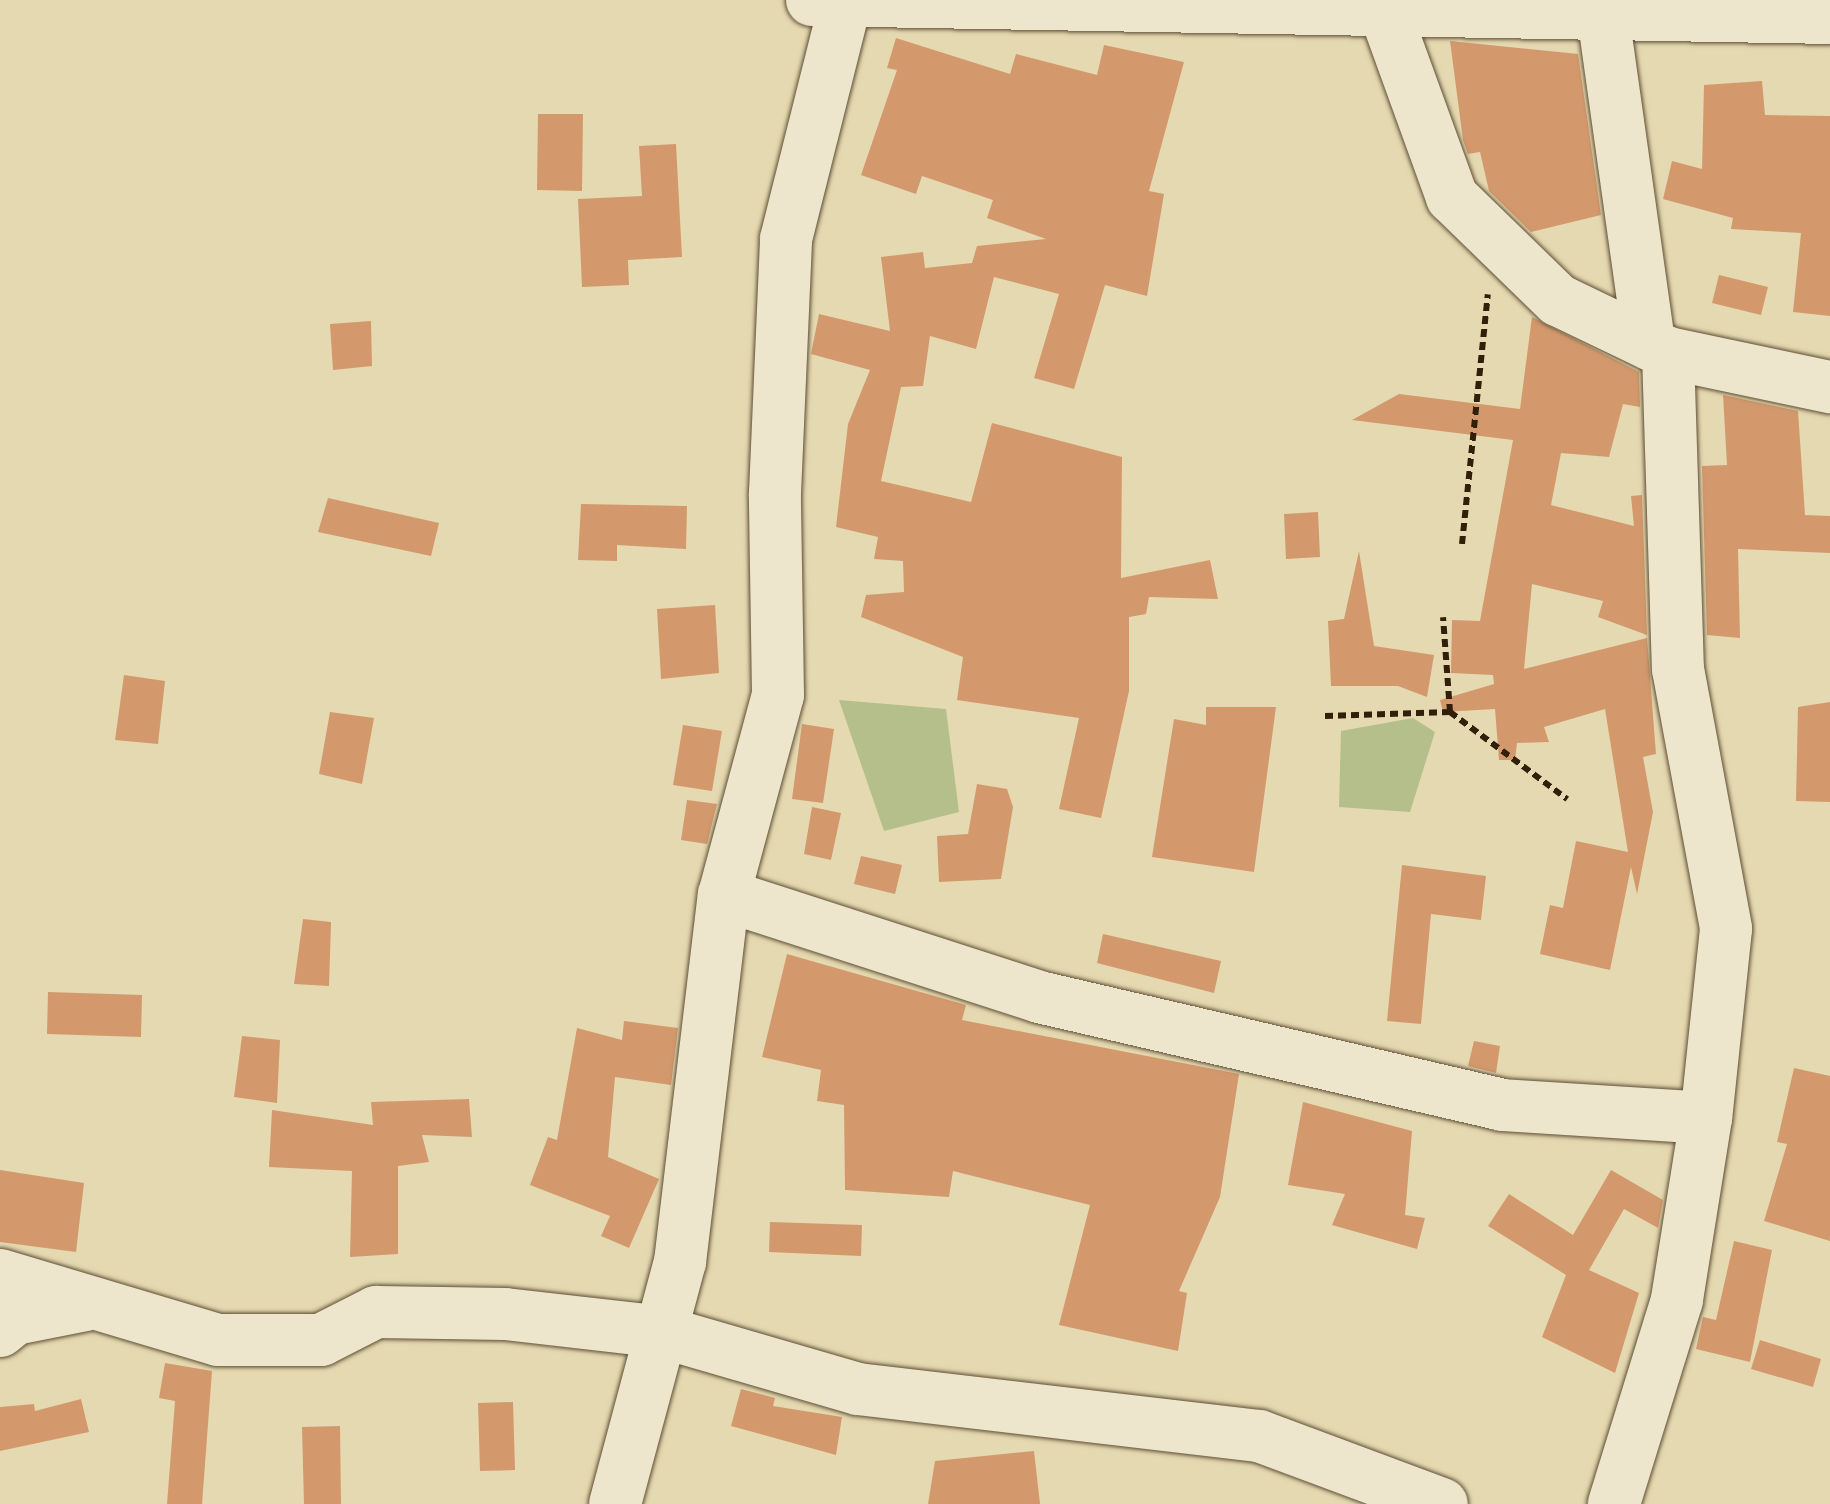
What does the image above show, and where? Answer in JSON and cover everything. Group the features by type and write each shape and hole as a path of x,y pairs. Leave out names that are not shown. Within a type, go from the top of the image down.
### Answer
{"street":[{"path":"615,1504 662,1332 707,1095 724,895 778,695 775,493 786,239 828,2 1830,18"},
{"path":"1385,12 1452,197 1558,300 1659,348 1830,387"},
{"path":"1603,15 1659,348 1678,668 1726,930 1706,1118 1677,1300 1614,1504"},
{"path":"724,895 1039,997 1502,1105 1706,1118"},
{"path":"0,1275 218,1340 321,1340 376,1312 505,1314 662,1332 858,1389 1259,1436 1442,1504"},
{"path":"0,1331 15,1319 98,1302"}],"path":[{"path":"1462,544 1494,238"},
{"path":"1443,617 1450,712"},
{"path":"1325,716 1450,712 1567,800"}],"green space":[{"path":"839,700 946,709 959,812 884,831"},
{"path":"1413,718 1435,732 1410,812 1339,807 1341,731"}],"building":[{"path":"896,38 1010,74 1016,54 1097,75 1104,45 1184,62 1149,191 1164,194 1147,296 1105,285 1074,389 1034,378 1059,294 994,277 976,349 930,336 923,386 901,387 881,481 971,502 992,423 1122,457 1121,578 1210,560 1218,599 1149,597 1146,614 1129,617 1129,691 1101,818 1059,809 1079,718 957,700 963,657 861,617 866,595 904,592 903,561 874,559 878,537 836,527 848,424 870,370 811,354 819,314 890,331 881,257 923,252 925,268 972,263 977,246 1046,239 987,218 993,200 922,176 916,194 861,175 897,70 887,68"},
{"path":"1450,41 1578,54 1601,215 1531,232 1489,191 1480,152 1468,154 1463,140"},
{"path":"1762,81 1765,115 1830,116 1830,316 1793,312 1801,233 1731,229 1733,218 1663,199 1672,161 1702,169 1704,85"},
{"path":"538,114 583,114 582,191 537,190"},
{"path":"676,144 682,257 628,260 629,285 582,287 578,199 642,196 639,146"},
{"path":"1719,275 1768,287 1761,315 1712,303"},
{"path":"1532,317 1639,372 1640,407 1623,404 1609,457 1561,453 1551,505 1634,526 1631,496 1642,495 1647,635 1598,617 1603,601 1532,584 1524,669 1647,638 1656,754 1643,757 1653,812 1637,894 1631,867 1610,970 1540,954 1550,905 1563,908 1576,841 1628,852 1605,709 1544,727 1549,742 1517,743 1515,760 1499,760 1495,709 1443,712 1440,700 1494,684 1493,675 1451,673 1452,620 1480,621 1513,440 1352,420 1399,394 1520,409"},
{"path":"371,321 372,366 333,370 330,324"},
{"path":"1723,395 1798,411 1805,515 1830,516 1830,553 1738,549 1740,638 1707,635 1702,466 1727,465"},
{"path":"328,498 439,523 431,556 318,532"},
{"path":"581,504 687,506 686,549 617,545 617,561 578,560"},
{"path":"1318,512 1320,557 1286,559 1284,514"},
{"path":"1359,551 1374,646 1434,655 1427,697 1398,686 1331,686 1328,621 1344,619"},
{"path":"715,605 719,673 661,679 657,609"},
{"path":"124,675 165,681 158,744 115,740"},
{"path":"1830,702 1830,802 1796,801 1798,707"},
{"path":"1206,707 1276,707 1254,872 1152,857 1174,719 1206,725"},
{"path":"330,712 374,718 362,784 319,774"},
{"path":"802,724 834,729 823,803 792,799"},
{"path":"683,725 722,731 712,791 673,785"},
{"path":"977,784 1007,789 1013,807 1001,879 939,882 937,836 968,834"},
{"path":"687,800 717,804 707,844 681,840"},
{"path":"812,807 841,813 831,860 804,854"},
{"path":"861,856 902,865 895,894 854,884"},
{"path":"1402,865 1486,876 1481,920 1431,914 1421,1024 1387,1021"},
{"path":"303,919 331,922 329,986 294,984"},
{"path":"1103,934 1221,961 1214,993 1097,963"},
{"path":"787,954 966,1005 962,1020 1239,1074 1220,1197 1179,1291 1187,1293 1178,1351 1059,1325 1090,1205 953,1171 949,1197 845,1190 844,1105 817,1101 821,1070 762,1057"},
{"path":"48,992 142,995 141,1037 47,1034"},
{"path":"624,1021 678,1028 671,1085 615,1077 608,1157 659,1179 629,1248 601,1236 610,1216 530,1185 548,1137 557,1140 577,1028 622,1040"},
{"path":"242,1036 280,1040 277,1103 234,1097"},
{"path":"1474,1041 1500,1046 1496,1073 1468,1066"},
{"path":"1794,1068 1830,1076 1830,1241 1764,1221 1787,1144 1777,1142"},
{"path":"469,1099 472,1137 422,1135 429,1162 398,1166 398,1254 350,1257 352,1171 269,1167 272,1110 373,1125 371,1102"},
{"path":"1303,1102 1412,1131 1405,1215 1425,1218 1417,1249 1332,1225 1345,1194 1288,1185"},
{"path":"0,1170 84,1183 76,1252 0,1242"},
{"path":"1611,1170 1663,1200 1658,1228 1624,1209 1589,1270 1639,1293 1615,1373 1542,1337 1566,1275 1488,1226 1509,1194 1573,1235"},
{"path":"770,1222 862,1225 861,1256 769,1252"},
{"path":"1734,1241 1772,1250 1750,1362 1696,1349 1703,1317 1716,1320"},
{"path":"1760,1340 1821,1359 1813,1387 1751,1369"},
{"path":"165,1363 212,1371 202,1504 167,1504 175,1401 159,1398"},
{"path":"741,1389 775,1398 773,1406 842,1417 836,1455 731,1426"},
{"path":"81,1399 89,1432 0,1451 0,1407 34,1404 35,1411"},
{"path":"513,1402 515,1470 480,1471 478,1403"},
{"path":"340,1426 341,1504 304,1504 302,1427"},
{"path":"1034,1451 1040,1504 928,1504 935,1461"}]}
